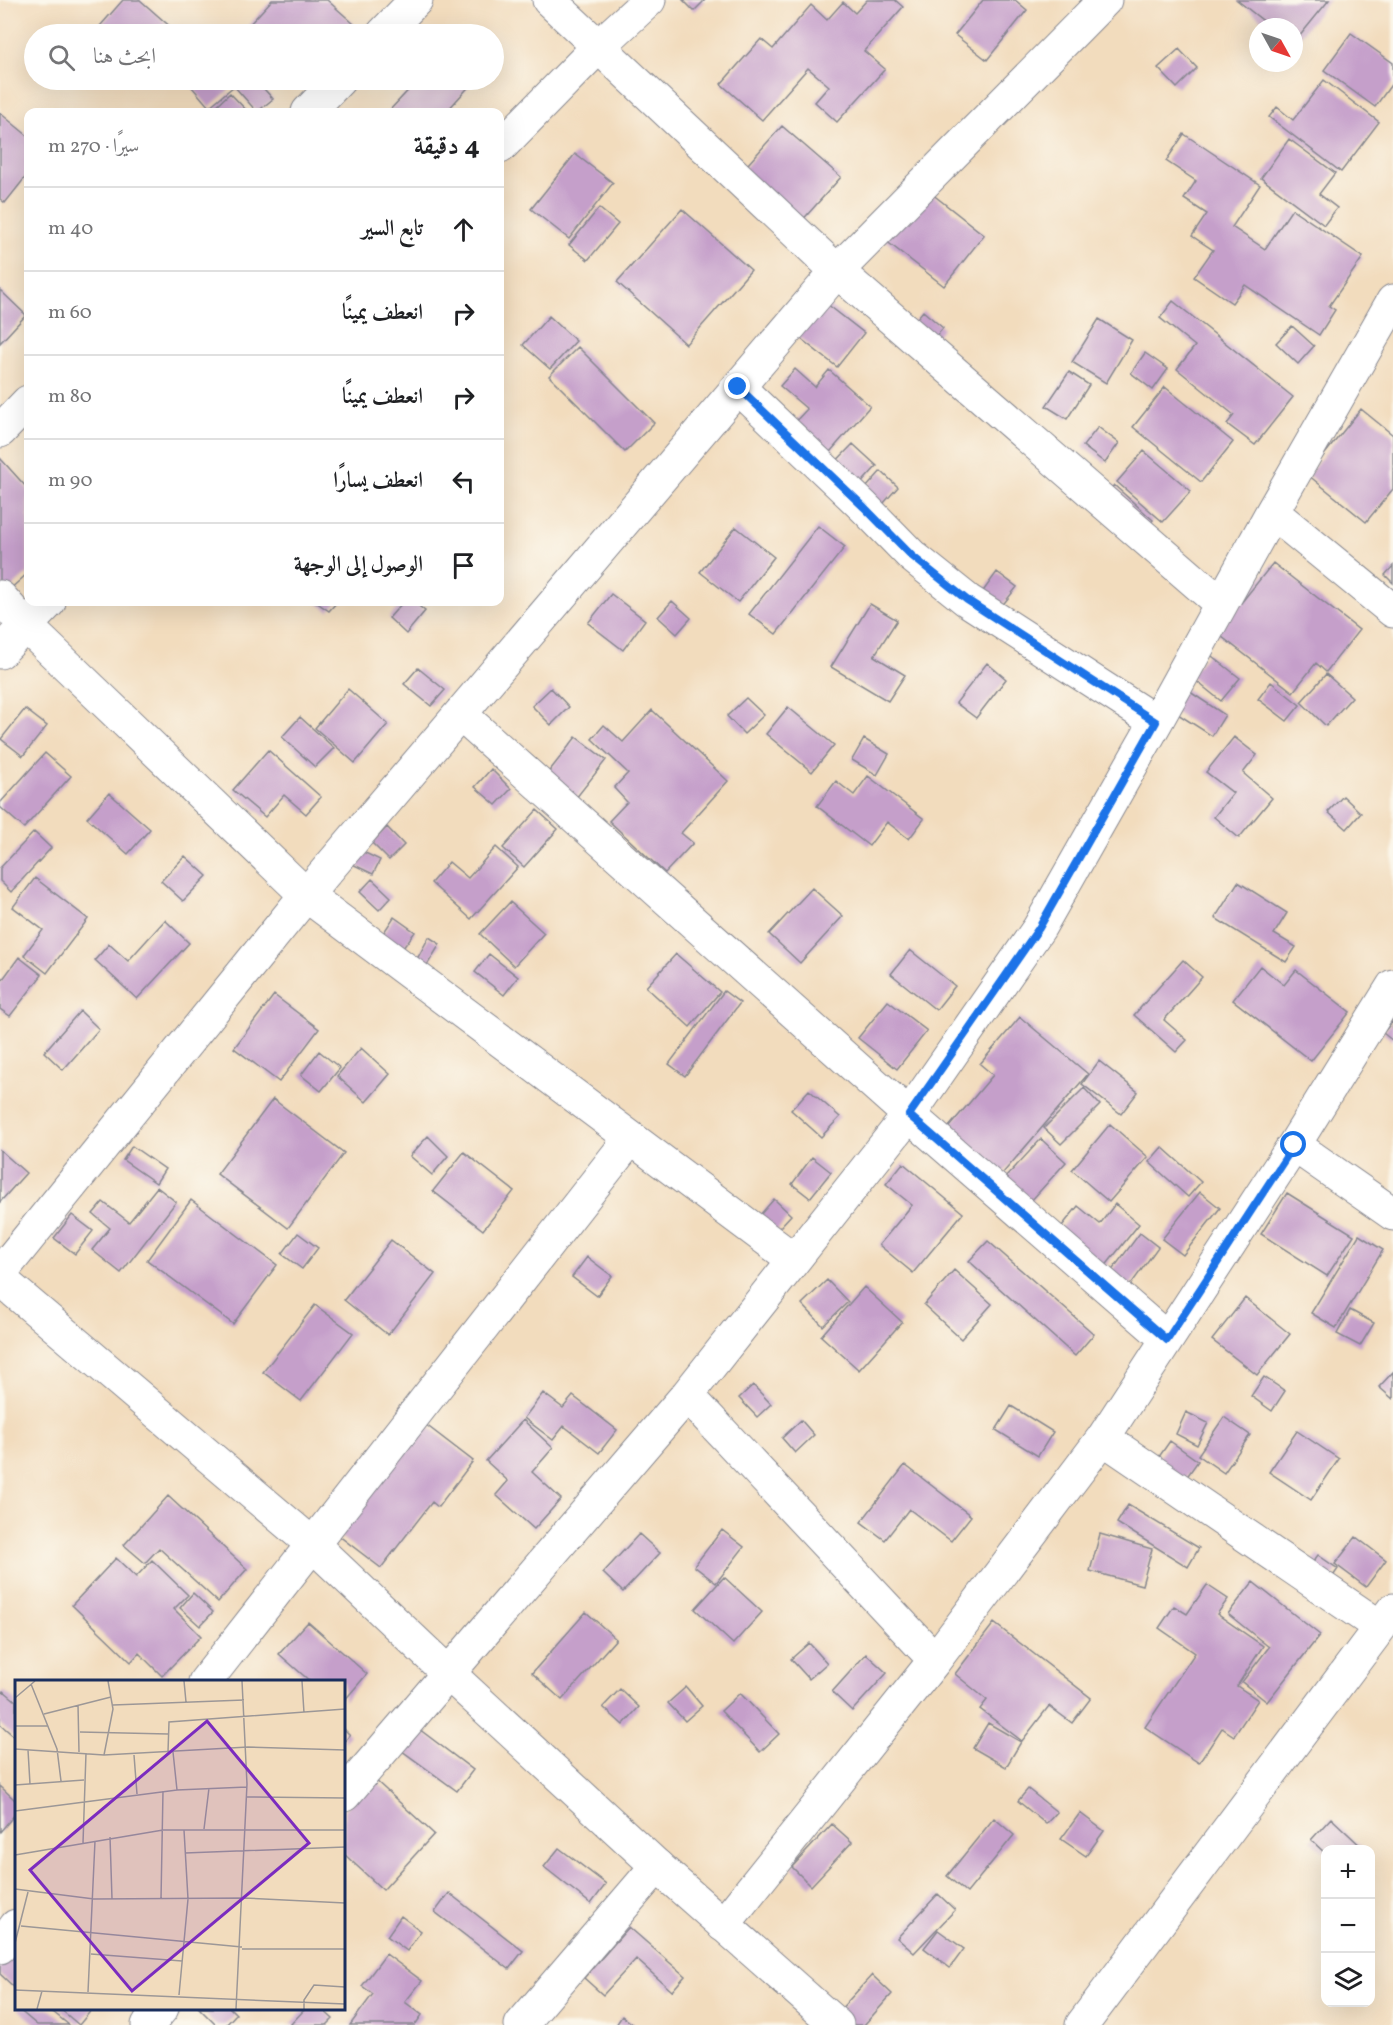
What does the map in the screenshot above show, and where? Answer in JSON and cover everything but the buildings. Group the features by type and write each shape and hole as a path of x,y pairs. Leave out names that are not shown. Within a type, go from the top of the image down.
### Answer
{"street":[{"path":"393,24 416,0"},
{"path":"549,0 837,271 1221,604"},
{"path":"504,143 598,47 649,0"},
{"path":"0,1272 306,895 837,271 1105,0"},
{"path":"312,108 329,90"},
{"path":"345,1795 687,1395 909,1115 1039,928 1393,301"},
{"path":"738,387 912,556 967,600 1156,722"},
{"path":"0,431 24,406"},
{"path":"1272,512 1393,611"},
{"path":"0,597 25,626 306,895 793,1260"},
{"path":"0,652 45,606"},
{"path":"460,714 909,1115 1167,1340"},
{"path":"723,1925 935,1660 1103,1438 1294,1145 1393,986"},
{"path":"207,1680 311,1543 630,1138"},
{"path":"1294,1145 1393,1214"},
{"path":"0,1279 311,1543 657,1866 837,2025"},
{"path":"687,1395 935,1660"},
{"path":"1082,2025 1387,1618 1103,1438"},
{"path":"521,2025 657,1866"},
{"path":"0,1947 15,1927"},
{"path":"148,2025 160,2010"}],"route":[{"path":"738,387 912,556 967,600 1156,722 1039,928 909,1115 1167,1340 1294,1145"}]}
